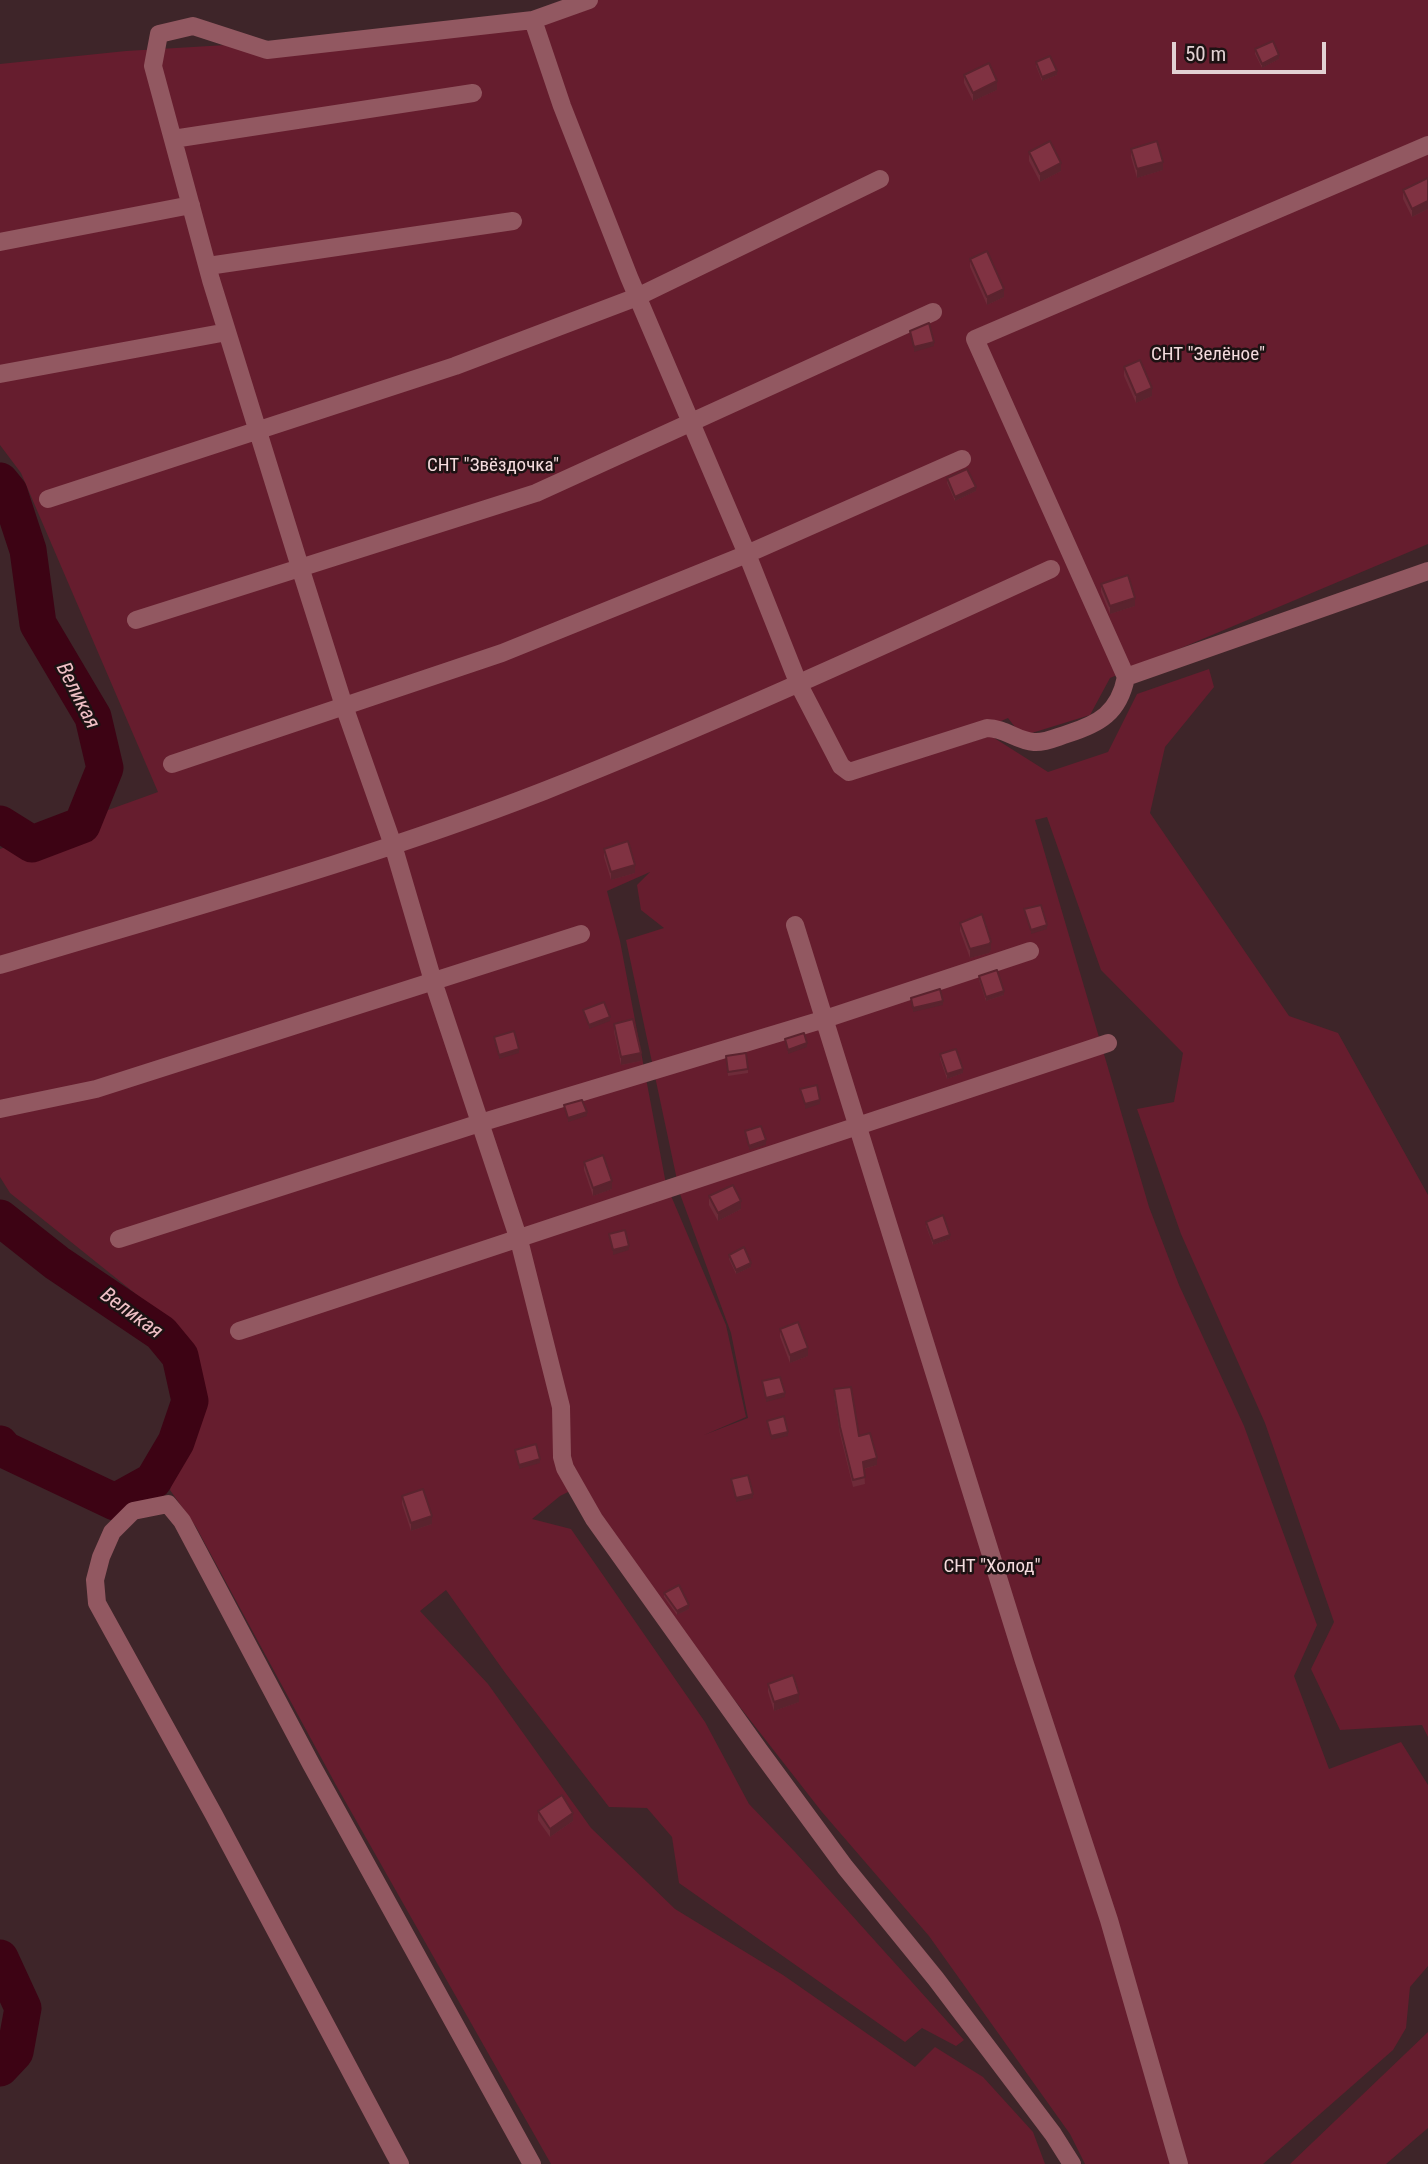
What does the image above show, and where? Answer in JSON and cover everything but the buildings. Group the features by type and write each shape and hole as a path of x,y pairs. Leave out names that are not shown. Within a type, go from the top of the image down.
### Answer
{"street":[{"path":"589,0 533,20 267,50 193,26 159,34 153,66 227,332 300,567 344,706 393,845 433,981 519,1240 561,1408 562,1457 565,1468 594,1519 821,1836 936,1979 1053,2134 1072,2164"},
{"path":"533,20 562,106 637,296 747,554 799,685 841,766 849,772 987,728 999,728 1021,739 1035,742 1090,727 1103,720 1124,692 1126,677 975,339 1428,145"},
{"path":"173,139 473,93"},
{"path":"48,499 455,366 637,296 880,179"},
{"path":"0,242 191,205"},
{"path":"208,266 513,221"},
{"path":"136,620 536,493 933,312"},
{"path":"0,374 227,332"},
{"path":"172,764 502,653 747,554 962,459"},
{"path":"0,965 393,845 542,791 799,685 1051,569"},
{"path":"1126,677 1428,571"},
{"path":"796,925 1024,1661 1109,1920 1179,2164"},
{"path":"0,1109 96,1088 581,934"},
{"path":"119,1239 480,1124 825,1019 1030,951"},
{"path":"239,1331 1108,1043"},
{"path":"400,2164 214,1815 97,1604 95,1580 101,1557 112,1532 133,1511 168,1504 182,1521 311,1764 532,2164"}],"green space":[{"path":"589,0 1428,0 1428,544 1110,678 1090,715 1022,736 1008,718 911,760 991,736 1048,772 1108,752 1137,694 1209,669 1214,687 1165,747 1150,813 1289,1016 1338,1033 1428,1195 1428,1737 1422,1725 1340,1730 1311,1669 1334,1622 1265,1423 1181,1234 1137,1109 1174,1102 1183,1053 1101,970 1047,817 1035,820 1149,1207 1179,1285 1244,1426 1317,1625 1294,1676 1329,1769 1401,1742 1428,1785 1428,1966 1410,1987 1406,2028 1393,2050 1263,2164 1085,2164 1070,2134 929,1936 822,1812 650,1592 580,1486 560,1496 532,1519 571,1529 705,1722 749,1804 964,2040 956,2046 922,2028 905,2042 679,1883 672,1837 647,1808 609,1807 506,1674 446,1590 420,1611 488,1684 591,1828 675,1909 783,1975 915,2067 935,2047 983,2077 1033,2132 1045,2164 551,2164 336,1785 196,1527 170,1490 200,1389 182,1331 10,1193 0,1177 0,849 158,792 21,473 0,445 0,64 126,51 509,28","holes":["650,872 637,885 641,910 664,928 626,940 680,1194 731,1333 748,1418 704,1435 746,1417 726,1325 666,1184 620,941 607,891"]},
{"path":"1428,2032 1428,2128 1386,2164 1290,2164"}],"waterway":[{"name":"Великая","path":"0,481 9,492 28,550 38,624 93,717 105,768 82,825 32,844 0,824"},
{"name":"Великая","path":"0,1218 57,1263 161,1333 180,1356 190,1401 176,1442 153,1481 115,1502 5,1450 0,1444"},
{"name":"Великая","path":"0,1958 23,2008 15,2052 0,2068"}],"park label":[{"name":"СНТ \"Зелёное\"","path":"1208,355"},
{"name":"СНТ \"Звёздочка\"","path":"493,466"},
{"name":"СНТ \"Холод\"","path":"992,1567"}]}
